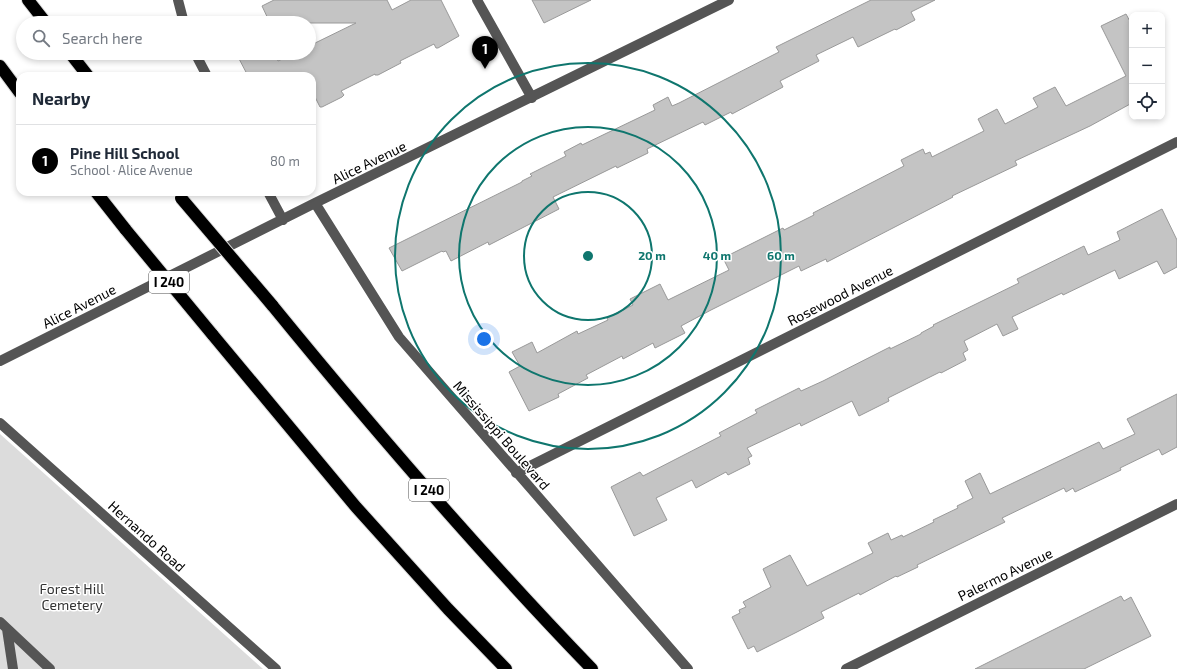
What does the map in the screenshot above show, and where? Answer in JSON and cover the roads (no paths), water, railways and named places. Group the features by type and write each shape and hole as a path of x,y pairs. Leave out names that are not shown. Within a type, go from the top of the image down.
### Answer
{"highway":[{"path":"28,0 41,16"},
{"path":"75,60 85,72"},
{"path":"0,66 16,88"},
{"name":"I 240","path":"99,196 356,507 448,609 506,669"},
{"name":"I 240","path":"179,196 272,305 362,415 534,609 592,669"}],"street":[{"path":"178,0 182,16"},
{"path":"477,0 532,98"},
{"name":"Alice Avenue","path":"0,361 316,203 729,0"},
{"path":"199,60 205,72"},
{"name":"Rosewood Avenue","path":"516,473 1177,142"},
{"path":"270,196 283,220"},
{"name":"Mississippi Boulevard","path":"316,203 399,337 688,669"},
{"name":"Hernando Road","path":"0,423 276,669"},
{"name":"Palermo Avenue","path":"846,669 1177,504"},
{"path":"4,626 14,669"},
{"path":"4,626 50,669"}],"place":[{"name":"Pine Hill School","path":"485,69"}],"park label":[{"name":"Forest Hill Cemetery","path":"72,596"}]}
